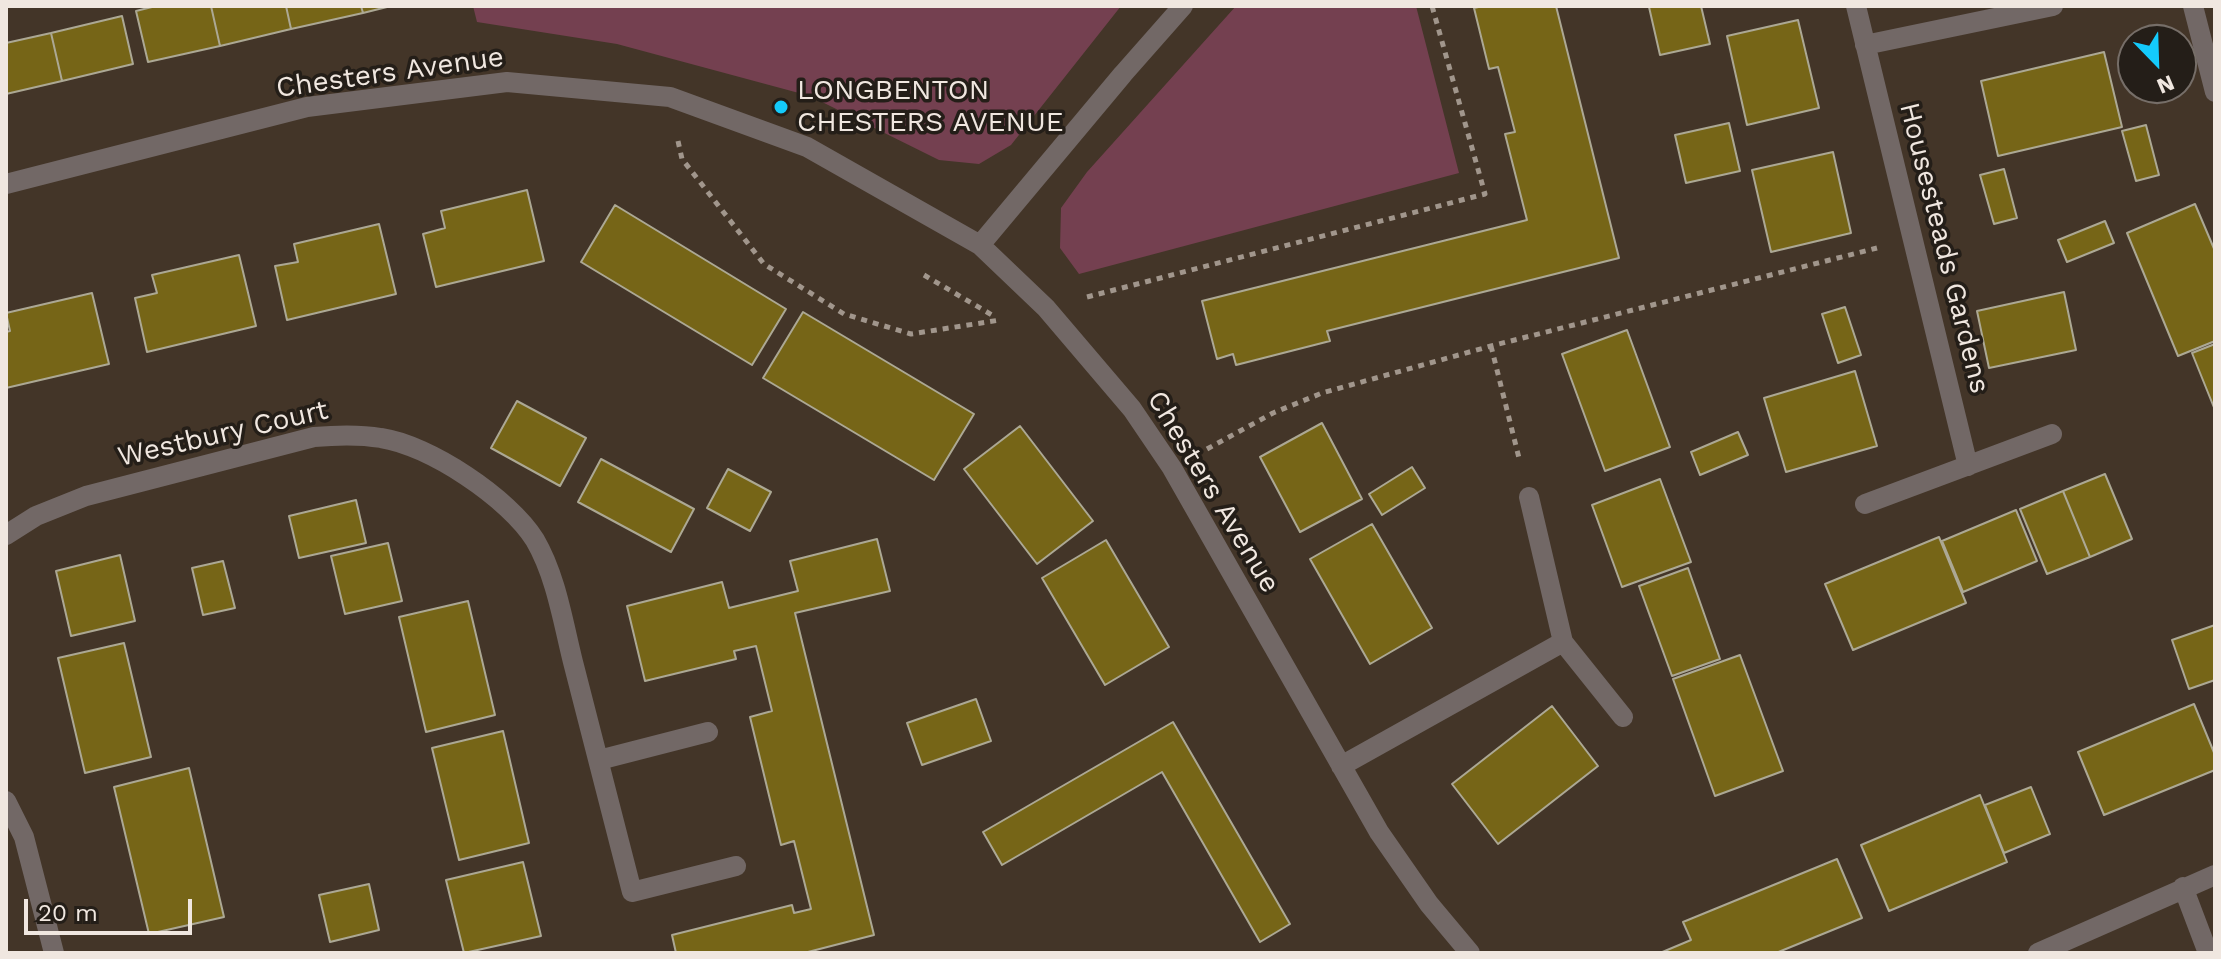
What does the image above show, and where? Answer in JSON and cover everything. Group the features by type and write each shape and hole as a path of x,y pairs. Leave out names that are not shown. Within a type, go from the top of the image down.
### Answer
{"street":[{"path":"980,245 1183,6"},
{"name":"Housesteads Gardens","path":"1856,6 1968,466"},
{"path":"1865,45 2053,6"},
{"path":"2193,6 2215,92"},
{"name":"Chesters Avenue","path":"6,184 307,107 507,82 670,97 807,147 980,245 1046,308 1132,409 1172,468 1379,832 1429,904 1470,953"},
{"path":"1865,504 2052,434"},
{"name":"Westbury Court","path":"6,535 36,516 86,496 314,437 347,435 384,438 417,449 501,501 535,540 555,590 632,892 736,866"},
{"path":"1529,497 1563,642 1623,717"},
{"path":"1341,766 1563,642"},
{"path":"599,760 708,732"},
{"path":"6,801 24,837 54,953"},
{"path":"2038,953 2215,875"},
{"path":"2183,887 2208,953"}],"path":[{"path":"1046,308 1485,194 1432,6"},
{"path":"670,97 682,159 764,264 844,314 911,334 1001,320 924,275"},
{"path":"1172,468 1273,413 1322,393 1491,346 1913,238"},
{"path":"1491,346 1529,497"}],"shaded area":[{"path":"473,6 1121,6 1011,145 979,164 939,160 810,96 617,44 477,22"},
{"path":"1236,6 1416,6 1459,173 1079,274 1060,248 1061,208 1087,172"}],"building":[{"path":"156,6 211,6 220,46 148,62 136,11"},
{"path":"211,6 286,6 291,29 220,46"},
{"path":"286,6 361,6 363,13 291,29"},
{"path":"361,6 391,6 363,13"},
{"path":"1556,6 1619,258 1327,331 1330,341 1236,365 1233,354 1217,359 1202,301 1527,220 1505,134 1515,132 1498,67 1489,69 1474,8"},
{"path":"1701,6 1710,44 1660,55 1649,7"},
{"path":"122,16 133,64 62,81 51,33"},
{"path":"1798,20 1819,108 1747,125 1727,36"},
{"path":"51,33 62,81 6,94 6,43"},
{"path":"2104,52 2122,127 1998,156 1981,81"},
{"path":"1729,123 1740,171 1686,183 1675,135"},
{"path":"2146,125 2159,175 2136,181 2122,131"},
{"path":"1833,152 1851,233 1771,252 1752,170"},
{"path":"2004,169 2017,218 1994,224 1980,175"},
{"path":"527,190 544,261 436,287 423,234 445,228 441,211"},
{"path":"2195,204 2215,251 2215,341 2178,356 2127,233"},
{"path":"615,205 786,309 752,365 581,262"},
{"path":"2105,221 2114,243 2067,262 2058,240"},
{"path":"379,224 396,294 287,320 275,266 298,262 294,244"},
{"path":"239,255 256,326 147,352 135,298 157,293 152,275"},
{"path":"2064,292 2076,350 1989,368 1977,311"},
{"path":"92,293 109,364 6,388 6,332 10,331 6,313"},
{"path":"1845,307 1861,355 1838,363 1822,314"},
{"path":"803,312 974,414 934,480 763,378"},
{"path":"1627,330 1670,447 1605,471 1562,354"},
{"path":"2215,344 2215,410 2192,353"},
{"path":"1855,371 1877,446 1786,472 1764,398"},
{"path":"517,401 586,438 560,486 491,448"},
{"path":"1322,423 1362,499 1300,532 1260,457"},
{"path":"1020,426 1093,521 1037,564 964,469"},
{"path":"1738,432 1748,455 1700,475 1691,452"},
{"path":"601,459 694,509 671,552 578,502"},
{"path":"1412,467 1425,488 1382,515 1369,494"},
{"path":"728,469 771,492 750,531 707,508"},
{"path":"2105,474 2132,539 2090,557 2063,491"},
{"path":"1660,479 1691,562 1622,587 1592,505"},
{"path":"2063,491 2090,557 2047,574 2020,509"},
{"path":"356,500 366,543 299,558 289,516"},
{"path":"2016,510 2037,561 1963,592 1942,541"},
{"path":"1372,524 1432,628 1370,664 1310,559"},
{"path":"1939,537 1966,603 1853,650 1825,584"},
{"path":"877,539 890,591 795,613 874,935 804,953 676,953 672,935 792,905 794,913 811,909 794,841 781,845 750,717 772,711 756,646 734,651 736,659 645,681 627,606 722,582 729,608 798,591 790,561"},
{"path":"1106,540 1169,647 1105,685 1042,578"},
{"path":"388,543 402,601 345,614 331,556"},
{"path":"120,555 135,621 71,636 56,571"},
{"path":"223,561 235,608 203,615 192,568"},
{"path":"1688,568 1720,659 1672,676 1639,586"},
{"path":"468,601 495,715 426,732 399,617"},
{"path":"2215,625 2215,680 2189,689 2172,640"},
{"path":"124,643 151,757 85,773 58,658"},
{"path":"1740,655 1783,771 1715,796 1673,679"},
{"path":"976,699 991,741 922,765 907,723"},
{"path":"2194,704 2215,755 2215,770 2104,815 2078,752"},
{"path":"1552,706 1598,766 1498,844 1452,784"},
{"path":"1173,722 1290,924 1260,942 1162,772 1002,865 983,832"},
{"path":"503,731 529,843 459,860 432,748"},
{"path":"189,768 224,917 149,934 114,787"},
{"path":"2031,787 2050,834 2004,853 1985,805"},
{"path":"1980,795 2007,862 1889,911 1861,845"},
{"path":"1837,859 1862,918 1776,953 1660,953 1691,940 1683,922"},
{"path":"523,862 541,936 464,953 446,880"},
{"path":"369,884 379,930 330,942 319,895"}],"place":[{"name":"LONGBENTON CHESTERS AVENUE","path":"781,107"}]}
